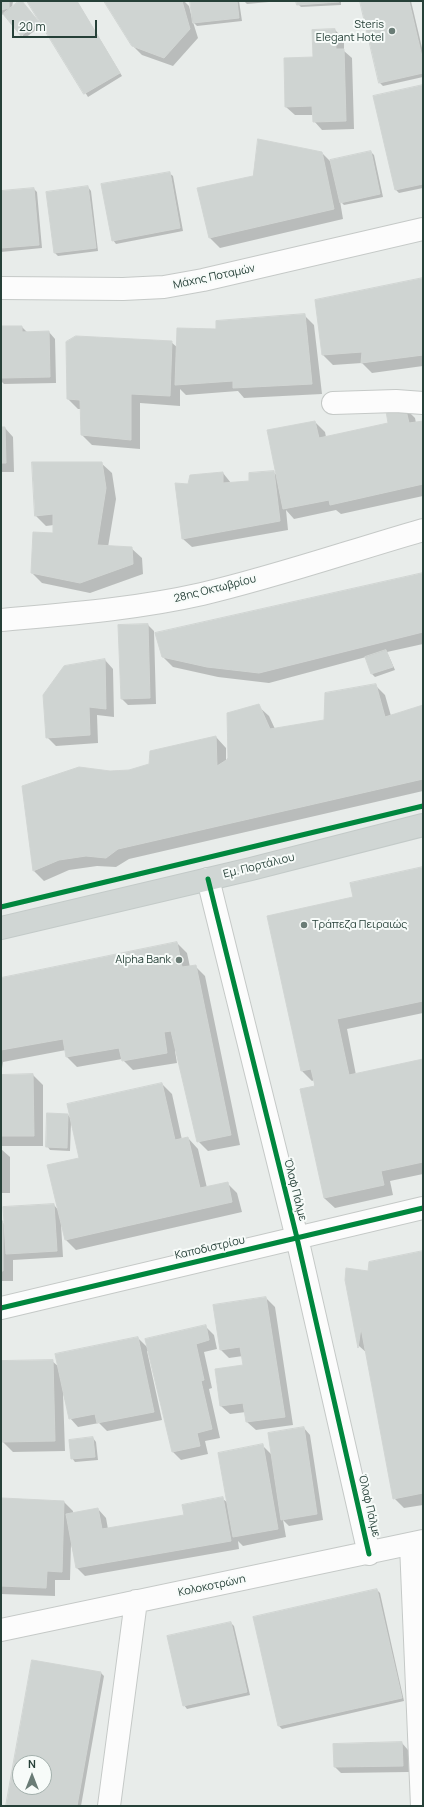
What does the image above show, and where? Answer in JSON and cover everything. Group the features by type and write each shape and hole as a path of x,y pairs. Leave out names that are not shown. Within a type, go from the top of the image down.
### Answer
{"main road":[{"name":"Εμ. Πορτάλιου","path":"1,928 423,825"}],"street":[{"name":"Μάχης Ποταμών","path":"1,288 123,289 164,287 211,279 423,229"},
{"path":"333,403 396,401 423,403"},
{"name":"28ης Οκτωβρίου","path":"1,620 99,611 152,604 202,594 423,530"},
{"name":"Όλαφ Πάλμε","path":"208,878 297,1238 369,1554"},
{"name":"Καποδιστρίου","path":"1,1308 423,1208"},
{"path":"417,1543 422,1806"},
{"name":"Κολοκοτρώνη","path":"1,1630 417,1543"},
{"path":"109,1806 136,1602"}],"building":[{"path":"1,1 9,1 9,8 1,10"},
{"path":"19,1 22,1 39,22 21,36 3,14"},
{"path":"27,1 77,1 120,73 84,94"},
{"path":"104,1 182,1 190,29 164,58 132,46"},
{"path":"190,1 237,1 239,18 193,23"},
{"path":"296,1 339,1 339,2 297,5"},
{"name":"Steris Elegant Hotel","path":"360,1 409,1 423,61 423,73 379,83"},
{"path":"335,29 336,49 344,49 346,121 313,122 312,106 285,107 284,58 313,57 312,30"},
{"path":"423,85 423,184 395,190 373,96"},
{"path":"258,139 322,152 334,209 209,238 197,188 253,176"},
{"path":"371,151 380,194 340,203 330,160"},
{"path":"170,172 180,228 112,241 101,184"},
{"path":"88,186 96,248 54,253 46,192"},
{"path":"34,188 39,245 1,248 1,191"},
{"path":"423,278 423,355 361,363 362,352 322,355 315,300"},
{"path":"305,314 312,384 233,388 233,381 175,385 177,328 216,329 216,321"},
{"path":"1,326 22,326 22,332 49,331 50,377 1,378"},
{"path":"76,336 172,341 170,396 131,394 131,440 81,435 80,400 67,399 66,342"},
{"path":"405,406 409,423 423,421 423,484 330,505 329,500 283,509 267,430 315,421 319,438 388,423 386,411"},
{"path":"1,427 5,427 6,463 1,463"},
{"path":"32,462 102,462 106,488 97,545 132,547 133,564 80,583 31,573 33,532 53,533 53,514 35,516"},
{"path":"274,471 280,521 182,539 175,483 188,484 190,475 223,472 223,483 249,481 249,473"},
{"path":"423,573 423,632 259,673 207,667 162,657 155,633"},
{"path":"148,624 150,698 121,699 118,625"},
{"path":"386,650 393,667 371,674 365,657"},
{"path":"105,659 106,709 89,707 90,735 46,738 43,695 64,666"},
{"path":"376,684 385,717 423,705 423,779 118,849 106,858 86,856 59,860 33,871 22,786 79,767 110,771 129,770 149,764 150,751 216,736 217,766 228,759 227,713 259,704 270,729 324,720 325,693"},
{"path":"423,867 423,1001 337,1019 349,1075 423,1059 423,1162 381,1171 384,1185 324,1198 300,1089 315,1086 311,1069 301,1071 267,916 353,897 350,883"},
{"path":"177,942 182,967 196,965 231,1135 197,1142 171,1031 164,1032 167,1053 122,1061 119,1048 66,1057 63,1039 1,1050 1,978"},
{"path":"33,1074 34,1136 1,1136 1,1075"},
{"path":"162,1083 175,1140 188,1137 200,1188 228,1182 232,1202 65,1240 47,1165 79,1158 67,1104"},
{"path":"47,1113 68,1114 67,1148 46,1147"},
{"path":"54,1204 57,1251 6,1254 3,1207"},
{"path":"1,1221 3,1221 3,1271 1,1271"},
{"path":"423,1251 423,1493 393,1499 361,1328 358,1348 345,1280 346,1268 368,1271 369,1262"},
{"path":"266,1297 285,1417 246,1422 243,1403 220,1406 215,1369 243,1365 240,1347 220,1350 213,1305"},
{"path":"206,1325 209,1340 196,1344 204,1380 201,1381 212,1429 197,1433 200,1446 172,1452 145,1339"},
{"path":"138,1337 154,1412 97,1423 95,1414 69,1419 55,1354"},
{"path":"53,1360 55,1441 2,1442 1,1361"},
{"path":"304,1427 317,1514 281,1520 268,1433"},
{"path":"93,1437 95,1457 71,1459 69,1440"},
{"path":"263,1444 278,1529 233,1537 218,1453"},
{"path":"223,1497 231,1541 76,1568 66,1514 98,1508 102,1529 184,1515 182,1505"},
{"path":"2,1498 64,1501 62,1572 47,1571 46,1588 1,1586"},
{"path":"377,1589 402,1698 278,1726 253,1617"},
{"path":"231,1622 247,1692 183,1706 167,1636"},
{"path":"32,1660 101,1672 77,1806 6,1806 12,1772 12,1795 52,1795 52,1755 15,1755"},
{"path":"402,1742 403,1766 334,1767 333,1744"}],"cycle path":[{"path":"1,907 423,806"},
{"path":"208,879 297,1238 369,1554"},
{"path":"1,1308 423,1208"}],"place":[{"name":"Steris Elegant Hotel","path":"392,31"},
{"name":"Τράπεζα Πειραιώς","path":"304,925"},
{"name":"Alpha Bank","path":"179,960"}]}
